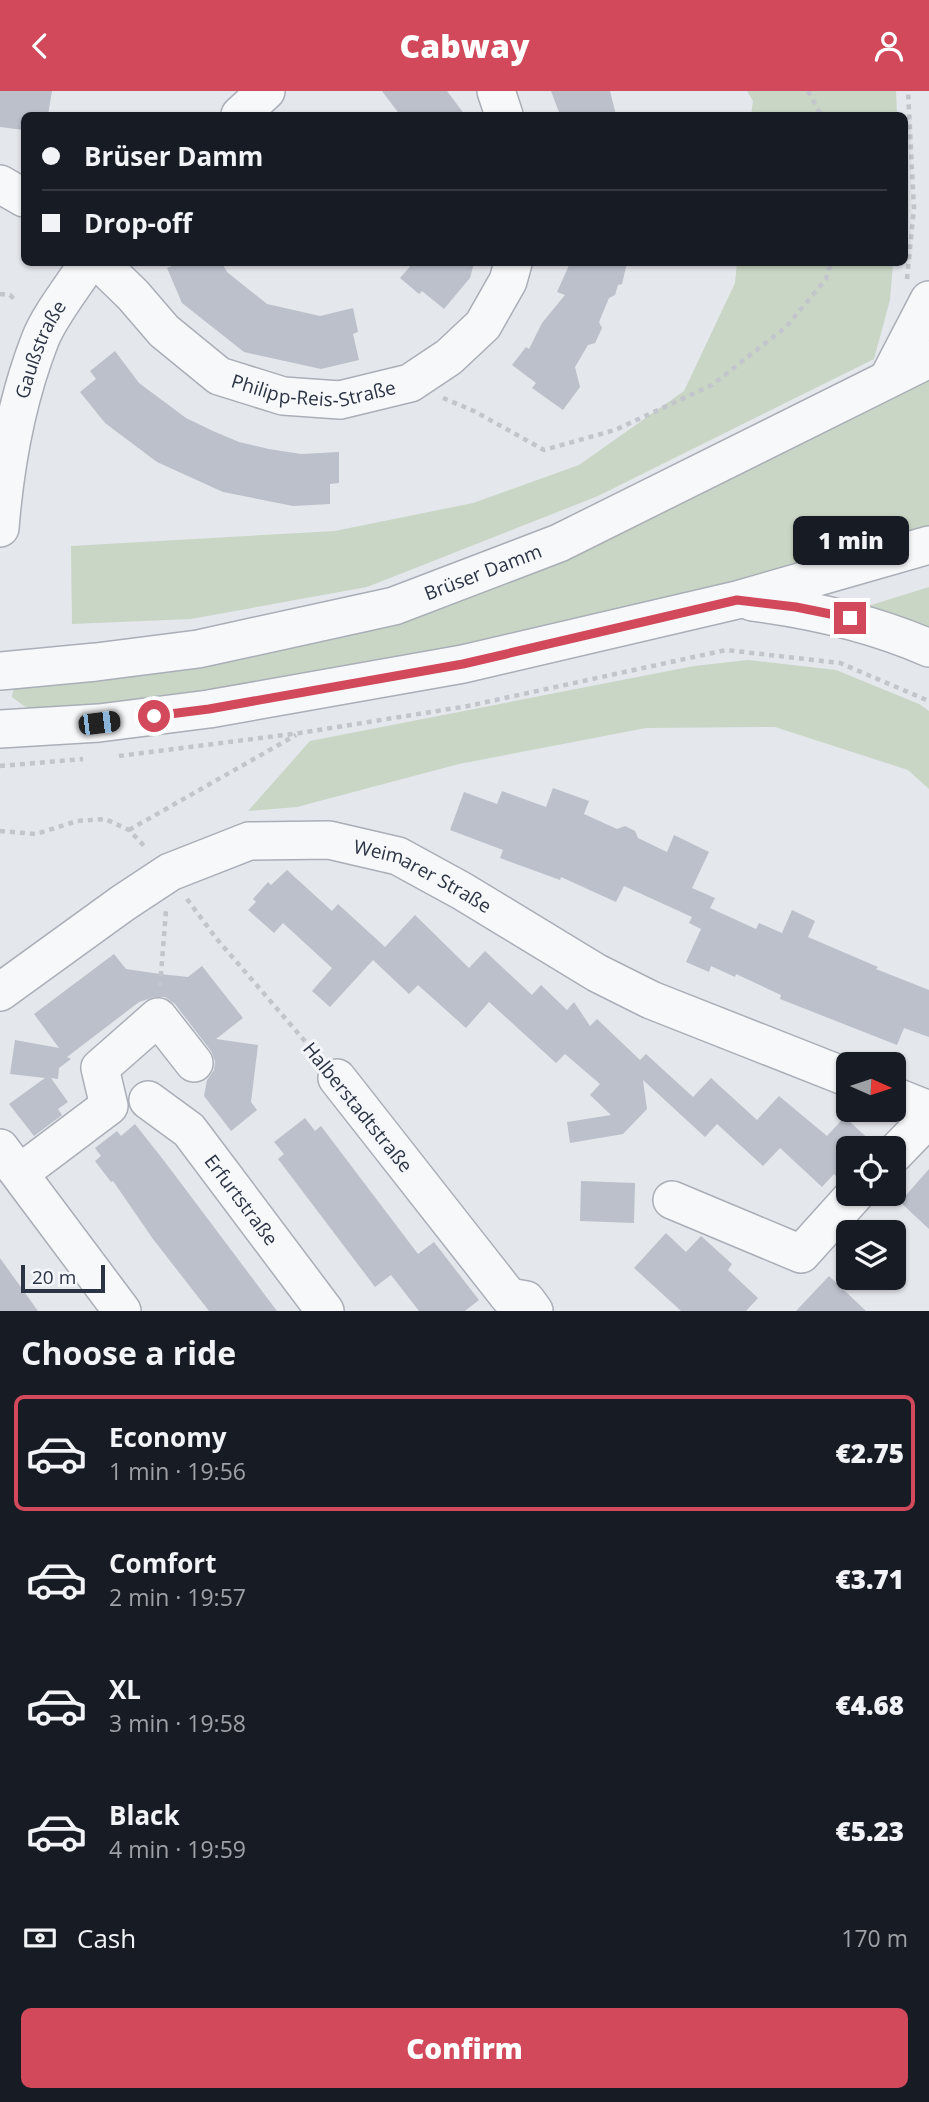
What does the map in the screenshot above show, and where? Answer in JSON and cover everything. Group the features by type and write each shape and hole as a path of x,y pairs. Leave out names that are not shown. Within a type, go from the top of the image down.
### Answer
{"street":[{"path":"243,112 266,91"},
{"path":"496,91 503,112"},
{"path":"0,184 21,196"},
{"name":"Gaußstraße","path":"0,528 3,490 17,414 41,338 86,266"},
{"name":"Philipp-Reis-Straße","path":"103,266 134,295 164,331 219,376 283,396 340,400 410,383 449,357 483,325 509,281 512,266"},
{"path":"889,377 925,308"},
{"name":"Brüser Damm","path":"0,671 198,649 394,606 559,543 929,359"},
{"path":"0,729 99,723 223,707 463,664 737,600 929,545"},
{"path":"737,600 796,607 850,618 929,647"},
{"name":"Weimarer Straße","path":"0,992 123,903 177,883 248,841 329,840 398,856 463,891 597,974 651,1000 836,1073"},
{"path":"122,1311 10,1161 109,1107 100,1068 158,1017 194,1063"},
{"name":"Halberstadtstraße","path":"337,1078 509,1297 526,1300 534,1311"},
{"name":"Erfurtstraße","path":"148,1100 189,1130 325,1311"},
{"path":"906,1101 929,1110"},
{"path":"906,1142 929,1118"},
{"path":"672,1200 801,1254 844,1206"}],"path":[{"path":"808,91 819,112"},
{"path":"908,91 914,208 904,306 925,308"},
{"path":"410,383 474,411 544,450 615,430 712,385 786,327 826,279 830,266"},
{"path":"0,294 10,295 18,302"},
{"path":"0,831 36,834 76,821 105,819 129,830 300,733 468,706 726,650 840,663 929,701"},
{"path":"158,1017 177,883"},
{"name":"Halberstadtstraße","path":"177,883 216,938 337,1078"}],"green space":[{"path":"747,91 896,91 897,112 751,112 753,101"},
{"path":"737,266 893,266 890,300 874,359 598,496 367,587 191,619 72,624 71,546 335,531 473,503 579,465 684,391 735,283"},
{"path":"929,374 929,528 683,597 342,672 176,698 38,711 24,706 12,697 14,684 189,665 386,628 554,565"},
{"path":"929,587 929,631 868,606"},
{"path":"748,660 836,670 919,704 929,711 929,789 908,770 775,727 646,728 459,764 297,807 248,811 310,741 694,666"}],"building":[{"path":"0,91 52,91 48,112 21,112 21,130 0,127"},
{"path":"382,91 447,91 463,112 398,112"},
{"path":"551,91 610,91 615,112 559,112"},
{"path":"224,266 227,272 267,304 320,316 353,308 358,332 353,334 359,360 321,369 244,352 182,303 167,268"},
{"path":"410,266 473,266 470,278 444,309 422,291 419,294 400,278"},
{"path":"569,266 626,266 622,284 618,285 615,295 609,298 599,322 602,328 595,343 588,345 575,367 580,387 563,410 532,388 536,383 512,365 526,347 529,349 542,323 565,295 557,292"},
{"path":"115,351 139,383 186,418 213,431 239,442 269,449 301,454 339,452 339,483 330,484 330,504 293,506 223,492 157,462 105,423 80,392 96,379 90,371"},
{"path":"553,788 589,801 584,814 617,829 625,826 635,831 638,838 667,852 674,835 709,852 692,888 715,898 710,908 756,929 759,923 782,933 792,910 815,921 808,937 929,990 929,1037 904,1028 897,1045 780,999 781,995 736,974 735,977 711,966 709,972 686,962 701,929 689,923 692,917 624,886 616,902 561,877 560,880 500,858 503,850 450,830 464,792 497,804 502,791 546,807"},
{"path":"287,870 332,911 338,904 385,947 415,915 469,968 485,951 532,995 541,985 567,1010 574,1002 590,1026 597,1019 640,1060 646,1054 693,1097 711,1078 757,1120 779,1096 827,1136 840,1122 850,1122 865,1136 836,1136 836,1176 834,1174 822,1187 780,1148 763,1166 717,1124 705,1137 643,1080 647,1109 623,1134 570,1143 567,1122 611,1115 590,1095 600,1084 565,1054 556,1063 489,1002 466,1028 418,985 409,994 373,960 330,1007 312,991 332,968 283,923 274,933 248,910 256,902 253,899 268,882 271,885"},
{"path":"114,954 126,969 160,974 188,977 202,966 243,1018 216,1039 258,1045 251,1102 257,1110 231,1131 204,1096 207,1080 214,1070 215,1061 211,1051 175,1004 165,997 139,1002 67,1057 71,1059 59,1068 58,1079 51,1078 68,1102 58,1109 62,1115 34,1136 9,1104 45,1078 10,1074 15,1040 59,1048 34,1014"},
{"path":"305,1118 315,1131 321,1126 418,1254 434,1242 479,1300 465,1311 419,1311 391,1275 375,1287 278,1159 284,1154 274,1142"},
{"path":"135,1124 277,1311 209,1311 153,1239 113,1181 111,1182 95,1161 101,1156 95,1148 117,1131 121,1136"},
{"path":"929,1169 929,1229 904,1206 906,1195"},
{"path":"581,1181 635,1183 634,1223 580,1221"},
{"path":"666,1233 686,1252 701,1236 732,1264 728,1270 758,1298 746,1311 681,1311 634,1268"},
{"path":"0,1258 38,1311 0,1311"},
{"path":"829,1276 836,1283 836,1290 844,1290 866,1311 796,1311"}],"route":[{"path":"154,716 209,709 463,664 737,600 796,607 850,618"}]}
